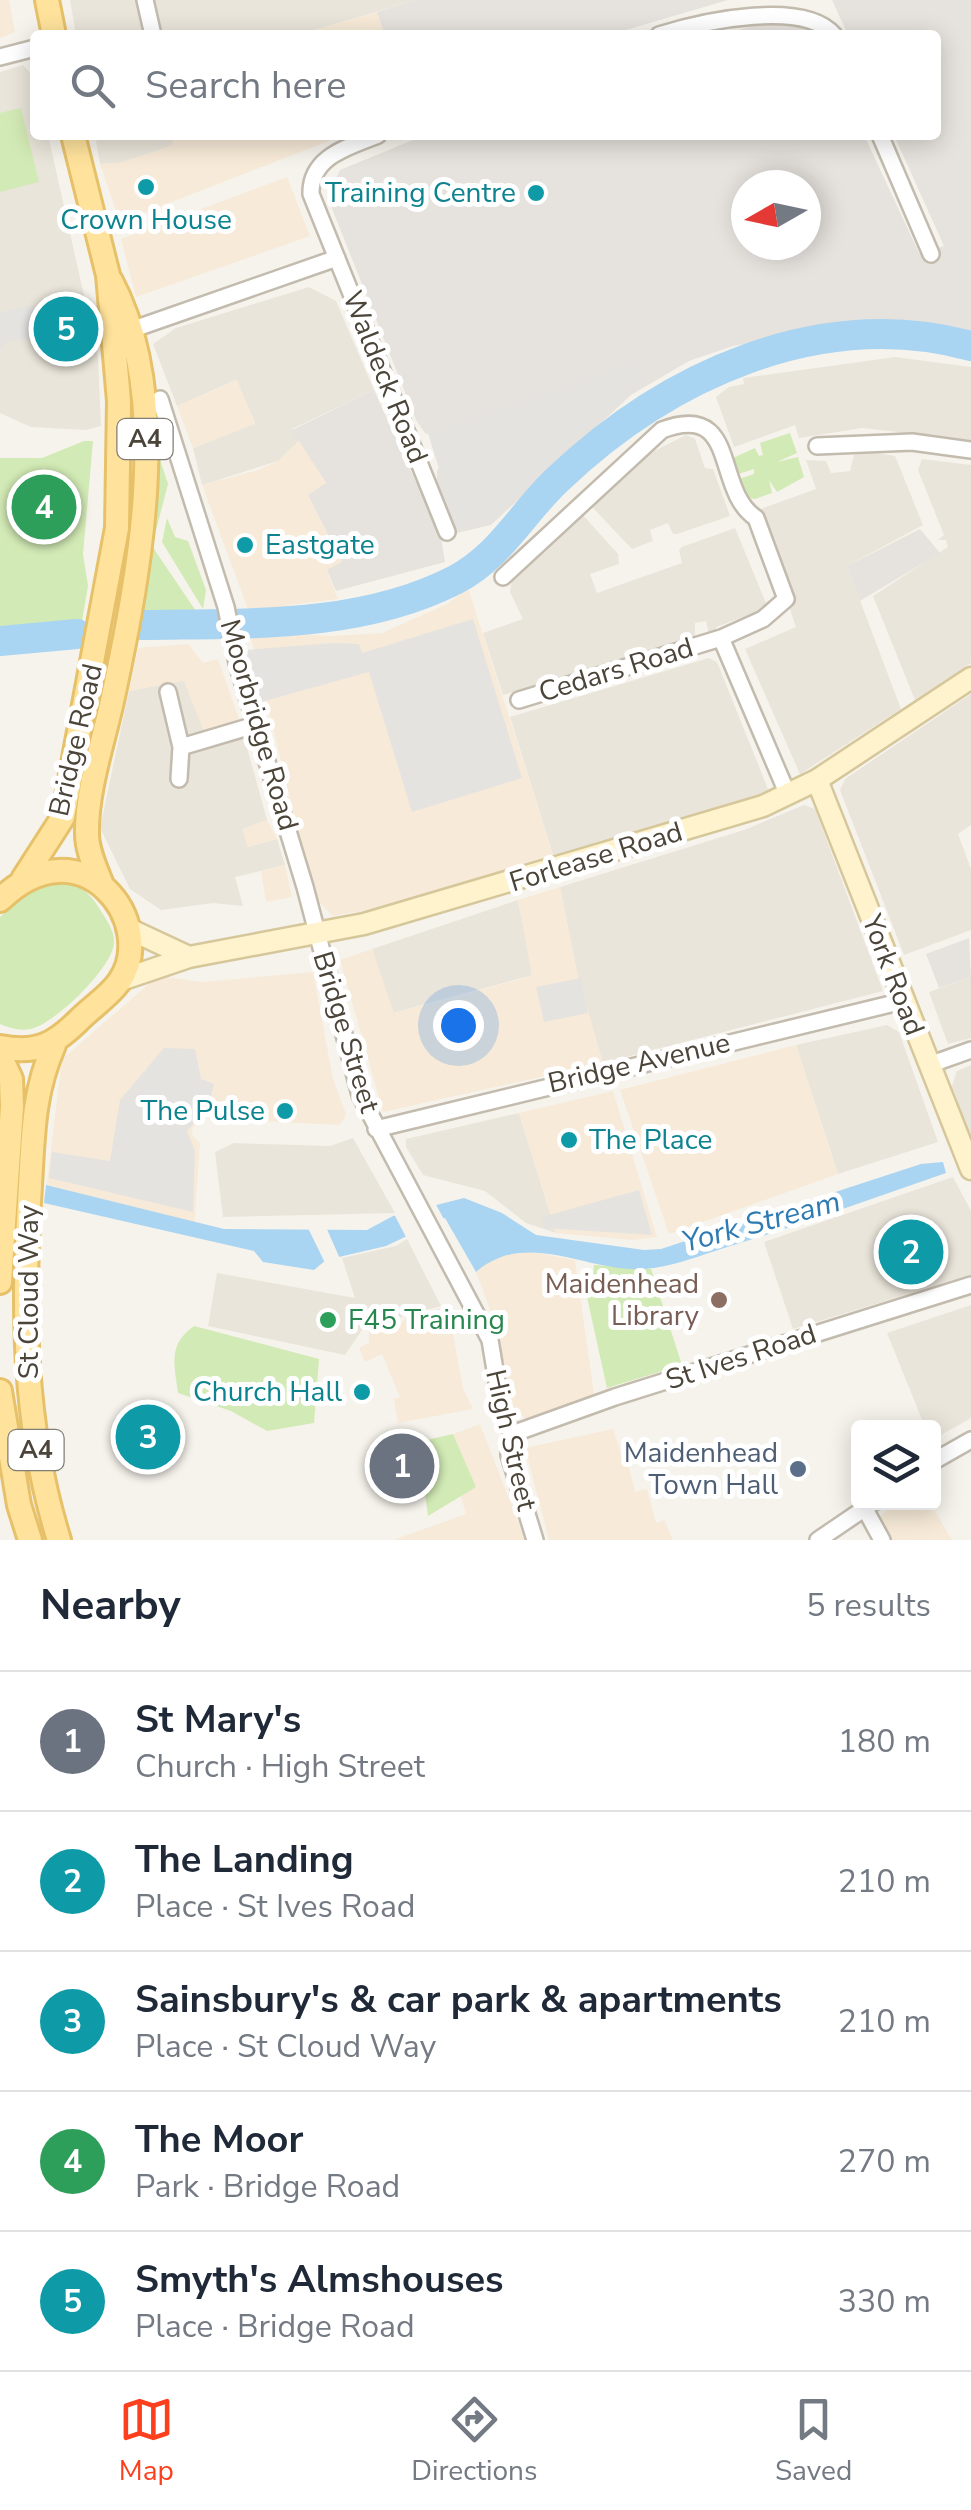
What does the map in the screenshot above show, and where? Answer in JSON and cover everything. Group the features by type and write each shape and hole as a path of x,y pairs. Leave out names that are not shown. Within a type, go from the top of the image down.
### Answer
{"main road":[{"path":"48,0 53,30"},
{"name":"A4","path":"74,140 108,274 131,330"},
{"name":"A4","path":"108,274 120,443"},
{"path":"120,443 130,415 122,340 131,330"},
{"name":"Bridge Road","path":"102,885 87,835 131,608 144,503 145,432 131,330"},
{"name":"Bridge Road","path":"22,879 63,817 105,610 117,528 120,443"},
{"path":"22,879 57,867 102,885"},
{"name":"A4","path":"0,900 22,879"},
{"name":"A4","path":"102,885 121,910 128,929"},
{"path":"121,980 128,929"},
{"name":"A4","path":"54,1045 121,980"},
{"path":"0,1047 25,1052 54,1045"},
{"name":"St Cloud Way","path":"0,1282 37,1085 54,1045"},
{"name":"St Cloud Way","path":"0,1055 11,1079 30,1406 40,1477 60,1540"},
{"name":"St Cloud Way","path":"0,1391 18,1505 30,1540"}],"street":[{"path":"145,0 151,30"},
{"path":"677,30 778,2 806,8 824,18 831,30"},
{"path":"0,58 30,49"},
{"path":"337,258 311,194 314,172 335,153 366,140"},
{"path":"882,140 931,254"},
{"name":"Waldeck Road","path":"131,330 337,258 447,532"},
{"name":"Moorbridge Road","path":"160,399 188,520 226,607 255,725 317,935"},
{"path":"503,577 662,430 686,421 701,424 715,437 745,511 756,518 786,600 764,619 721,638"},
{"path":"817,446 839,450 912,442 971,450"},
{"name":"Cedars Road","path":"519,700 721,638 788,795"},
{"name":"Forlease Road","path":"121,980 189,957 317,935 446,902 788,795 971,678"},
{"path":"168,692 181,747 180,779"},
{"path":"181,747 255,725"},
{"name":"York Road","path":"816,780 971,1169"},
{"path":"128,929 189,957"},
{"name":"Bridge Street","path":"317,935 360,1095 376,1129"},
{"name":"Bridge Avenue","path":"376,1129 903,1001"},
{"path":"929,1065 971,1050"},
{"name":"High Street","path":"376,1129 490,1340 502,1412 512,1434 508,1454 535,1540"},
{"name":"St Ives Road","path":"512,1434 615,1397 971,1285"},
{"path":"941,1457 971,1440"},
{"path":"818,1540 863,1510"},
{"path":"871,1510 882,1540"}],"shaded area":[{"path":"0,0 9,0 15,32 0,38"},
{"path":"70,0 416,0 315,30 75,30"},
{"path":"416,0 728,0 626,30 383,30 377,12"},
{"path":"832,0 971,0 971,334 885,323 846,325 733,346 689,361 631,395 491,525 457,533 437,485 437,471 451,442 425,433 416,420 327,196 340,170 413,140 866,140 919,253 944,246 896,140 941,140 941,30 846,30"},
{"path":"377,12 383,30 315,30"},
{"path":"782,18 811,30 738,30"},
{"path":"23,65 30,73 30,140 49,140 98,358 101,426 86,430 31,427 0,413 0,72"},
{"path":"96,140 173,140 174,145 120,163 100,164"},
{"path":"172,140 331,140 120,222 100,164 120,163 173,145"},
{"path":"287,177 310,236 136,297 121,239"},
{"path":"309,287 336,301 374,390 292,429 300,440 278,461 202,485 193,448 255,423 236,380 177,406 153,344 176,328"},
{"path":"34,305 40,337 5,343 0,351 0,312"},
{"path":"895,357 971,367 971,440 862,428 799,438 795,425 734,447 716,397 729,387 744,384 743,378"},
{"path":"639,360 646,380 569,443 493,521 458,531 428,433"},
{"path":"237,380 255,424 193,448 177,406"},
{"path":"374,390 441,537 445,562 336,591 327,570 342,562 308,495 326,483 292,430"},
{"path":"686,435 695,439 705,468 713,469 730,516 677,534 673,534 668,523 650,530 653,541 632,549 591,506 642,457"},
{"path":"300,440 326,484 308,495 342,563 327,571 338,599 289,605 278,613 251,617 202,485 278,461"},
{"path":"870,452 895,456 923,525 847,566 901,709 800,774 745,649 796,627 757,515 763,508 816,489 806,460 826,461 831,473 850,471 854,455"},
{"path":"922,459 971,465 971,663 915,700 873,596 948,547 946,540 938,540 944,535 918,470"},
{"path":"581,513 618,554 619,564 590,574 597,593 682,563 682,547 735,528 768,608 716,627 716,632 709,634 706,621 695,623 695,638 503,695 483,633 523,619 510,592 513,575"},
{"path":"920,529 940,553 860,601 847,566"},
{"path":"468,588 555,861 422,900 333,916 314,897 251,638 279,633 382,633 447,604"},
{"path":"473,619 522,778 412,812 369,672 261,702 245,650 333,643 359,644 362,653"},
{"path":"188,644 203,663 218,659 240,722 205,734 184,681 129,691 138,648"},
{"path":"709,658 717,662 768,789 754,798 555,861 510,717"},
{"path":"185,680 240,722 267,820 243,829 248,847 277,839 285,865 235,877 243,906 213,903 161,910 130,889 100,828 129,691"},
{"path":"971,694 971,825 958,834 971,869 971,930 904,955 840,790 845,779"},
{"path":"804,805 815,809 883,991 603,1063 578,978 560,887 744,830"},
{"path":"267,820 277,839 247,847 243,829"},
{"path":"285,865 292,897 266,902 261,871"},
{"path":"560,887 578,977 603,1063 383,1112 340,960 372,949 394,1013 532,976 518,900"},
{"path":"518,900 533,975 393,1013 372,949"},
{"path":"969,938 971,977 939,988 926,954"},
{"path":"313,972 333,1079 346,1114 340,1125 239,1120 214,1113 204,1116 193,1127 192,1135 200,1143 194,1228 46,1191 62,1059 158,976 203,982"},
{"path":"971,977 971,1038 948,1044 929,992"},
{"path":"581,978 588,1013 544,1022 536,987"},
{"path":"887,1025 899,1032 938,1142 838,1174 796,1045"},
{"path":"796,1045 838,1174 669,1234 620,1090"},
{"path":"164,1048 195,1049 201,1079 214,1084 209,1105 187,1131 195,1151 193,1212 49,1178 52,1152 110,1161 120,1100"},
{"path":"971,1065 971,1138 952,1086 957,1071"},
{"path":"613,1091 657,1237 632,1240 556,1233 519,1113"},
{"path":"519,1113 556,1233 526,1223 485,1191 423,1175 406,1147 406,1139"},
{"path":"353,1138 395,1213 223,1217 215,1152 234,1143 330,1146"},
{"path":"953,1177 971,1211 971,1275 793,1329 764,1242"},
{"path":"639,1190 652,1235 544,1228 542,1217"},
{"path":"407,1239 441,1306 364,1327 345,1355 208,1326 217,1273 355,1298 342,1258 396,1246"},
{"path":"526,1251 575,1260 594,1394 527,1419 511,1408 498,1331 476,1272 491,1259"},
{"path":"971,1305 971,1418 941,1435 941,1420 922,1420 887,1333"},
{"path":"448,1306 463,1389 473,1409 398,1423 394,1399 400,1397 382,1354 365,1362 359,1348 369,1343 369,1319 378,1329 392,1329 408,1317"},
{"path":"480,1424 525,1540 393,1540 466,1514 460,1494 476,1487 453,1434"},
{"path":"613,1429 622,1456 626,1455 635,1492 647,1489 656,1523 664,1520 673,1540 549,1540 525,1448"},
{"path":"886,1510 934,1510 952,1540 889,1540 878,1520"}],"green space":[{"path":"21,108 39,182 0,192 0,113"},
{"path":"790,433 797,453 777,462 798,457 804,477 777,492 769,480 772,493 755,499 744,497 733,481 754,474 754,469 732,476 726,461 755,448 759,456 763,455 760,443"},
{"path":"93,441 83,554 88,586 82,621 0,626 0,458 42,458"},
{"path":"156,447 168,484 152,546 204,623 142,627"},
{"path":"167,518 175,537 188,541 206,590 203,609 162,542"},
{"path":"48,881 71,884 89,895 109,924 114,943 104,966 67,1006 40,1025 15,1029 0,1024 0,917 33,885"},
{"path":"594,1265 651,1269 682,1365 607,1388 583,1279 593,1276"},
{"path":"194,1326 319,1359 314,1423 267,1431 231,1411 178,1393 176,1347"},
{"path":"453,1434 476,1487 428,1516 418,1442"}],"water":[{"name":"York Stream","path":"943,1162 946,1173 810,1221 687,1260 645,1269 537,1253 496,1259 476,1272 445,1218 386,1246 326,1260 314,1270 263,1262 254,1251 44,1203 46,1185 224,1229 367,1230 393,1216 464,1198 502,1213 536,1235 644,1250 661,1249 921,1164"}],"pier":[{"path":"434,1201 445,1221 407,1239 394,1214"},
{"path":"326,1227 341,1261 326,1265 308,1228"}],"waterway":[{"path":"142,625 302,620 380,607 418,596 471,570 498,547 557,480 600,443 646,409 696,381 748,359 802,343 858,335 914,336 971,346"},
{"path":"0,641 77,634"}],"place":[{"name":"Crown House","path":"146,187"},
{"name":"Training Centre","path":"536,193"},
{"name":"Smyth's Almshouses","path":"66,329"},
{"name":"The Moor","path":"44,507"},
{"name":"Eastgate","path":"245,545"},
{"name":"The Pulse","path":"285,1111"},
{"name":"The Place","path":"569,1140"},
{"name":"The Landing","path":"911,1252"},
{"name":"Maidenhead Library","path":"719,1300"},
{"name":"F45 Training","path":"328,1320"},
{"name":"Church Hall","path":"362,1392"},
{"name":"Sainsbury's & car park & apartments","path":"148,1437"},
{"name":"St Mary's","path":"402,1466"},
{"name":"Maidenhead Town Hall","path":"798,1469"}]}
